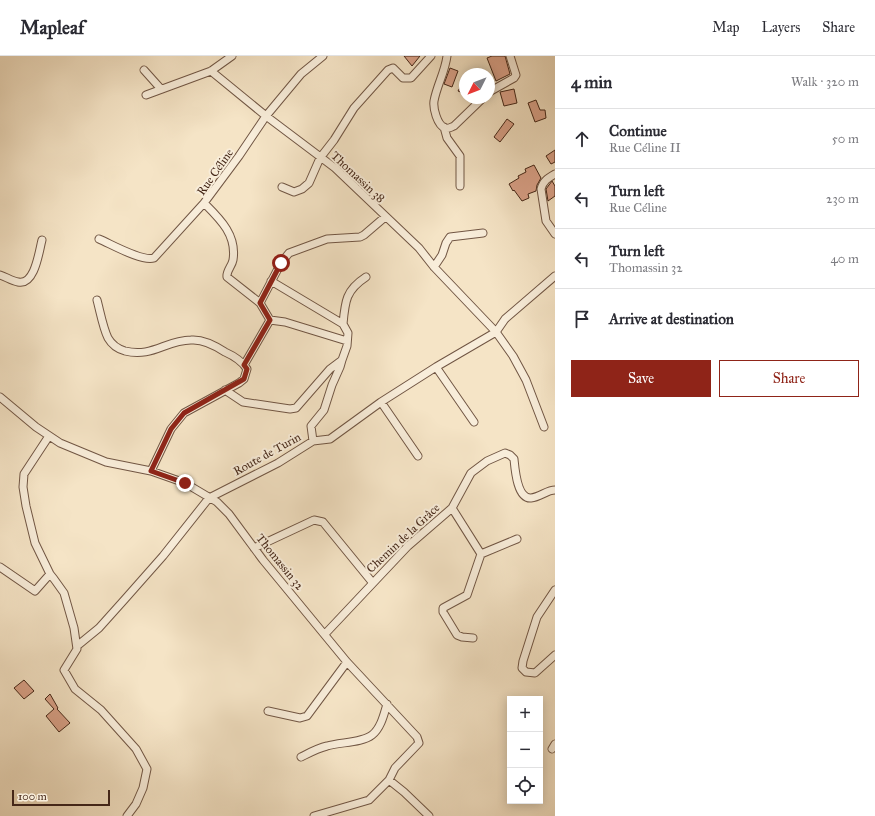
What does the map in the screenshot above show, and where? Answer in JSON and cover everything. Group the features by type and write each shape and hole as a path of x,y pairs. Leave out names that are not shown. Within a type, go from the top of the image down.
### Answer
{"street":[{"path":"146,95 211,70 232,56"},
{"name":"Rue Céline","path":"270,320 260,303 227,277 226,274 233,261 232,240 227,228 204,203 239,156 266,116 301,74 323,56"},
{"path":"282,187 294,192 302,189 309,183 320,158 334,140 354,108 388,70 393,68 404,78 411,78 431,56"},
{"path":"447,56 434,102 435,113 439,122 444,128 447,138 460,156 460,186"},
{"path":"495,89 514,78 516,75 510,56"},
{"path":"144,70 161,89"},
{"name":"Thomassin 38","path":"211,70 266,116 335,168 418,248 434,267 496,332 513,356 526,380 544,427"},
{"path":"444,128 454,126 476,104"},
{"path":"555,174 547,178 542,189 546,221 555,234"},
{"path":"99,239 141,258 150,259 158,254 204,203"},
{"path":"260,303 281,263 289,253 328,239 360,237 385,217"},
{"path":"434,267 442,255 446,243 450,237 483,233"},
{"path":"0,275 19,283 26,281 34,271 42,240"},
{"path":"343,324 344,308 351,290 355,284 366,276"},
{"name":"Route de Turin","path":"77,646 99,628 125,599 163,556 209,498 278,463 313,441 330,439 381,402 436,367 496,332 505,319 555,276"},
{"path":"271,281 343,324 348,333 340,367 332,385 324,410 311,426 313,441"},
{"path":"97,300 108,339 118,349 136,353 149,352 180,341 192,340 211,344 217,347 238,360 247,369 244,379 184,413 171,429 151,471"},
{"path":"244,365 270,320 295,324 347,341"},
{"path":"225,390 243,402 290,409 296,408 330,369 342,360"},
{"path":"436,367 474,422"},
{"name":"Thomassin 32","path":"0,397 14,410 60,443 106,462 151,471 185,483 217,502 229,514 254,548 347,662 393,709 417,737 419,743 395,768 389,780"},
{"path":"381,402 418,456"},
{"path":"49,436 24,474 23,487 26,506 35,543 50,574 64,593 74,628 77,649 64,670 75,689 101,710 136,749 147,769 143,788 136,804 127,816"},
{"name":"Chemin de la Grâce","path":"325,634 372,582 408,546 452,508 471,473 487,461 505,453 510,455 514,459 520,490 524,496 531,498 555,490"},
{"path":"452,508 481,554"},
{"path":"254,548 314,520 324,522 372,582"},
{"path":"473,638 458,635 443,612 443,608 467,595 481,554 517,540"},
{"path":"0,567 35,591 50,574"},
{"path":"554,658 535,673 526,672 522,668 537,617 555,590"},
{"path":"268,711 300,718 307,716 347,662"},
{"path":"301,757 327,746 357,741 372,736 377,730 387,704"},
{"path":"314,816 369,800 389,780 429,816"}],"building":[{"path":"404,56 420,56 412,66"},
{"path":"492,56 505,56 510,74 496,81 495,68 491,68 487,58"},
{"path":"450,68 458,71 452,87 444,84"},
{"path":"514,89 517,103 504,106 500,92"},
{"path":"536,100 540,110 545,110 546,118 535,122 528,103"},
{"path":"507,119 514,124 500,142 494,137"},
{"path":"555,150 555,162 551,164 546,156"},
{"path":"534,165 541,178 537,185 536,191 528,194 529,198 522,201 509,184 519,178 518,176 526,172 525,169"},
{"path":"552,181 555,186 555,196 548,201 546,189"},
{"path":"24,680 34,691 24,699 14,688"},
{"path":"50,694 58,708 57,709 70,723 59,732 46,716 54,709 45,699"}],"route":[{"path":"185,483 151,471 171,429 184,413 244,379 247,369 244,365 270,320 260,303 281,263"}]}
